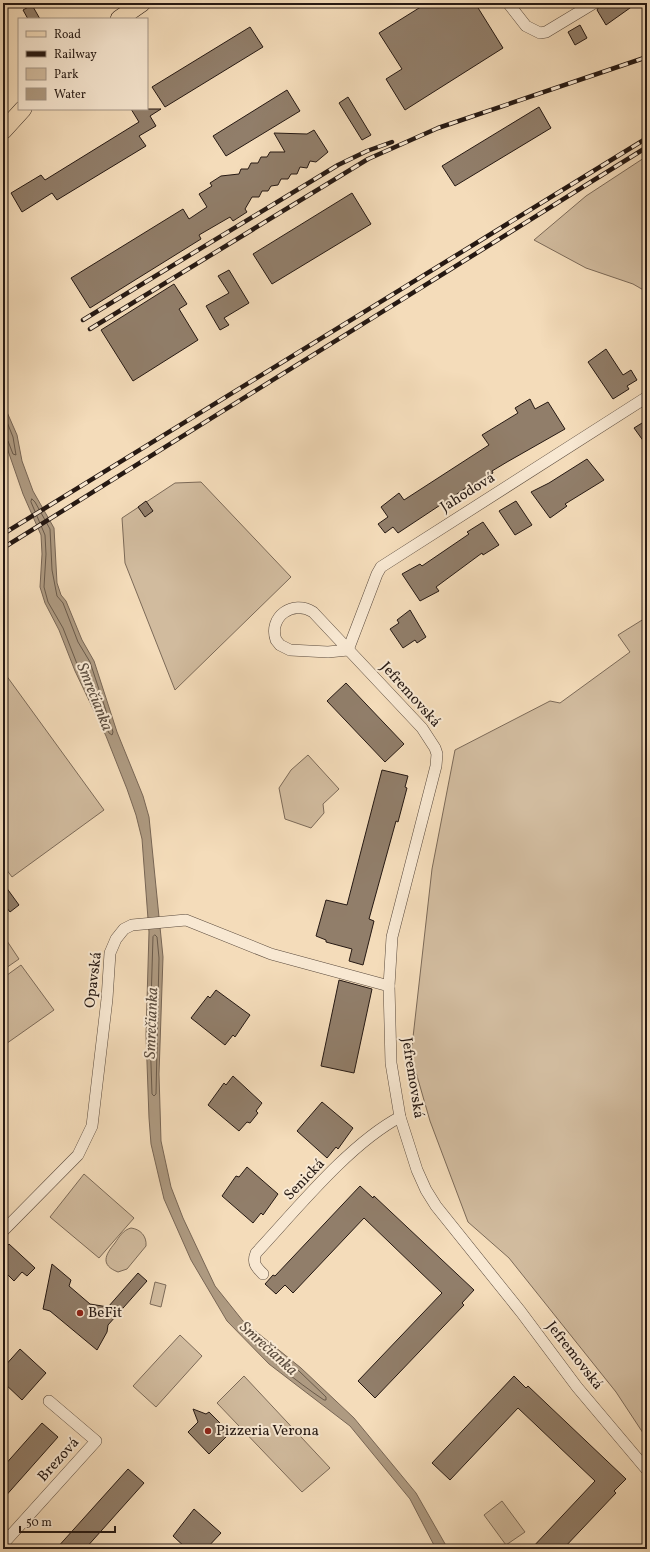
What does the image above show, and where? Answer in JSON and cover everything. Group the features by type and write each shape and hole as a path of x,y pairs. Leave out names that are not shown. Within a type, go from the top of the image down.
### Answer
{"main road":[{"path":"120,18 142,3"},
{"path":"3,131 21,110"}],"street":[{"path":"508,3 526,26 540,34 546,32 594,3"},
{"name":"Jahodová","path":"348,650 381,567 647,397"},
{"name":"Jefremovská","path":"348,650 328,652 285,648 276,640 274,627 276,622 288,609 295,607 308,608 318,617 422,728 437,754 436,766 392,937 389,986 391,1063 400,1117 417,1170 436,1206 521,1312 577,1387 647,1470"},
{"name":"Opavská","path":"3,1231 78,1155 87,1140 92,1126 107,999 110,953 116,939 124,929 132,925 186,920 271,954 389,986"},
{"name":"Senická","path":"263,1274 254,1264 256,1253 347,1158 383,1128 400,1117"},
{"name":"Brezová","path":"3,1544 96,1441 49,1400"}],"green space":[{"path":"647,156 647,292 633,284 586,268 534,240 586,196"},
{"path":"201,482 291,577 175,690 125,563 122,518 175,483"},
{"path":"647,617 647,1439 616,1392 509,1258 468,1222 430,1121 411,1055 432,869 455,750 550,701 560,703 630,652 618,635"},
{"path":"3,671 104,810 12,877 3,865"},
{"path":"308,755 339,789 323,804 324,813 311,828 285,819 279,788 291,770"},
{"path":"3,935 19,959 3,970"},
{"path":"21,965 54,1010 3,1046 3,978"},
{"path":"84,1174 134,1218 99,1258 50,1217"},
{"path":"131,1228 140,1231 144,1236 146,1246 127,1269 118,1272 109,1266 106,1259 112,1247 122,1234"},
{"path":"155,1282 166,1285 161,1307 150,1304"},
{"path":"180,1335 202,1356 156,1407 133,1386"},
{"path":"244,1376 330,1468 302,1492 217,1403"},
{"path":"502,1501 525,1532 506,1545 484,1515"}],"water":[{"name":"Smrečianka","path":"3,403 17,435 22,461 33,491 54,528 57,583 61,595 66,601 82,640 94,661 117,732 143,796 149,817 163,957 159,1074 161,1141 171,1187 183,1218 215,1286 243,1321 301,1368 354,1418 416,1493 448,1549 436,1549 410,1499 350,1426 269,1364 227,1321 191,1260 164,1199 151,1144 149,1118 146,1035 149,932 142,839 127,789 106,736 75,671 59,630 45,603 40,587 42,554 41,535 23,494 5,442"}],"building":[{"path":"427,3 475,3 503,48 405,110 386,79 402,69 379,33"},
{"path":"601,3 637,3 606,25 597,10"},
{"path":"32,5 39,18 27,18 23,10"},
{"path":"580,25 587,38 575,45 568,32"},
{"path":"250,27 263,47 165,107 152,87"},
{"path":"287,90 300,111 226,156 213,136"},
{"path":"348,97 371,135 362,140 339,103"},
{"path":"539,107 551,128 455,186 442,166"},
{"path":"161,109 150,116 156,126 139,136 146,146 57,200 52,193 22,212 11,193 41,175 45,180 139,122 132,110"},
{"path":"314,130 328,152 316,162 310,161 307,168 300,167 297,174 291,174 288,179 281,179 278,185 271,186 268,191 262,191 259,197 252,197 245,209 247,212 233,221 230,217 199,235 201,239 90,308 71,278 183,209 189,219 207,207 199,194 212,186 210,183 221,176 239,174 241,169 248,169 251,163 258,163 261,157 267,157 270,152 285,152 274,133 307,134"},
{"path":"352,193 371,224 272,284 253,254"},
{"path":"229,270 249,303 224,318 229,325 220,330 206,306 229,293 218,276"},
{"path":"174,284 187,304 179,309 198,340 133,381 101,330"},
{"path":"606,349 623,375 631,370 637,380 627,386 629,389 613,399 588,362"},
{"path":"530,399 535,409 548,402 565,429 492,471 493,473 466,488 398,533 393,527 385,533 378,524 388,517 381,507 399,493 404,500 489,445 482,435 518,413 515,408"},
{"path":"647,420 647,446 634,428"},
{"path":"587,459 604,480 565,504 567,506 550,518 531,492 549,483"},
{"path":"146,501 153,511 145,517 138,507"},
{"path":"516,501 532,525 515,535 499,511"},
{"path":"483,522 499,545 483,555 482,553 436,587 439,591 420,601 402,574 420,564 422,566 469,534 467,532"},
{"path":"410,610 426,637 417,643 415,640 403,648 390,629 399,623 397,620"},
{"path":"346,683 404,744 385,762 327,701"},
{"path":"382,770 408,776 405,787 407,788 398,822 396,821 369,919 374,921 363,965 349,961 352,949 326,942 326,940 316,936 326,900 347,905"},
{"path":"3,883 19,905 10,912 3,903"},
{"path":"339,980 372,989 354,1073 321,1066"},
{"path":"216,990 250,1015 235,1037 233,1035 225,1045 191,1018 208,996 210,998"},
{"path":"233,1076 262,1103 256,1111 258,1113 250,1123 247,1122 239,1131 208,1105 224,1083 226,1085"},
{"path":"322,1102 353,1128 338,1149 336,1147 327,1158 297,1131"},
{"path":"247,1167 278,1194 263,1215 261,1213 253,1223 222,1196 236,1176 239,1177"},
{"path":"360,1186 373,1198 374,1196 474,1290 462,1303 464,1305 375,1398 358,1381 442,1293 364,1218 293,1293 285,1285 276,1294 265,1284 273,1275 275,1276"},
{"path":"9,1244 35,1268 27,1276 22,1272 14,1281 3,1270 3,1251"},
{"path":"52,1264 71,1280 69,1286 90,1304 108,1307 138,1273 147,1281 108,1325 107,1332 97,1350 50,1311 43,1309"},
{"path":"20,1349 46,1373 22,1400 3,1382 3,1368"},
{"path":"514,1376 526,1388 528,1386 626,1479 614,1491 616,1493 563,1549 531,1549 595,1481 518,1408 450,1480 432,1463"},
{"path":"193,1409 206,1414 209,1412 230,1433 209,1454 188,1432 198,1422"},
{"path":"42,1423 58,1437 3,1499 3,1467"},
{"path":"128,1469 144,1483 85,1549 56,1549"},
{"path":"194,1509 221,1533 206,1549 187,1549 173,1536"}],"railway":[{"path":"90,329 368,159 438,128 647,57"},
{"path":"3,534 647,138"},
{"path":"83,320 338,165 367,151 392,142"},
{"path":"3,548 647,147"}],"place":[{"name":"BeFit","path":"80,1313"},
{"name":"Pizzeria Verona","path":"208,1431"}]}
